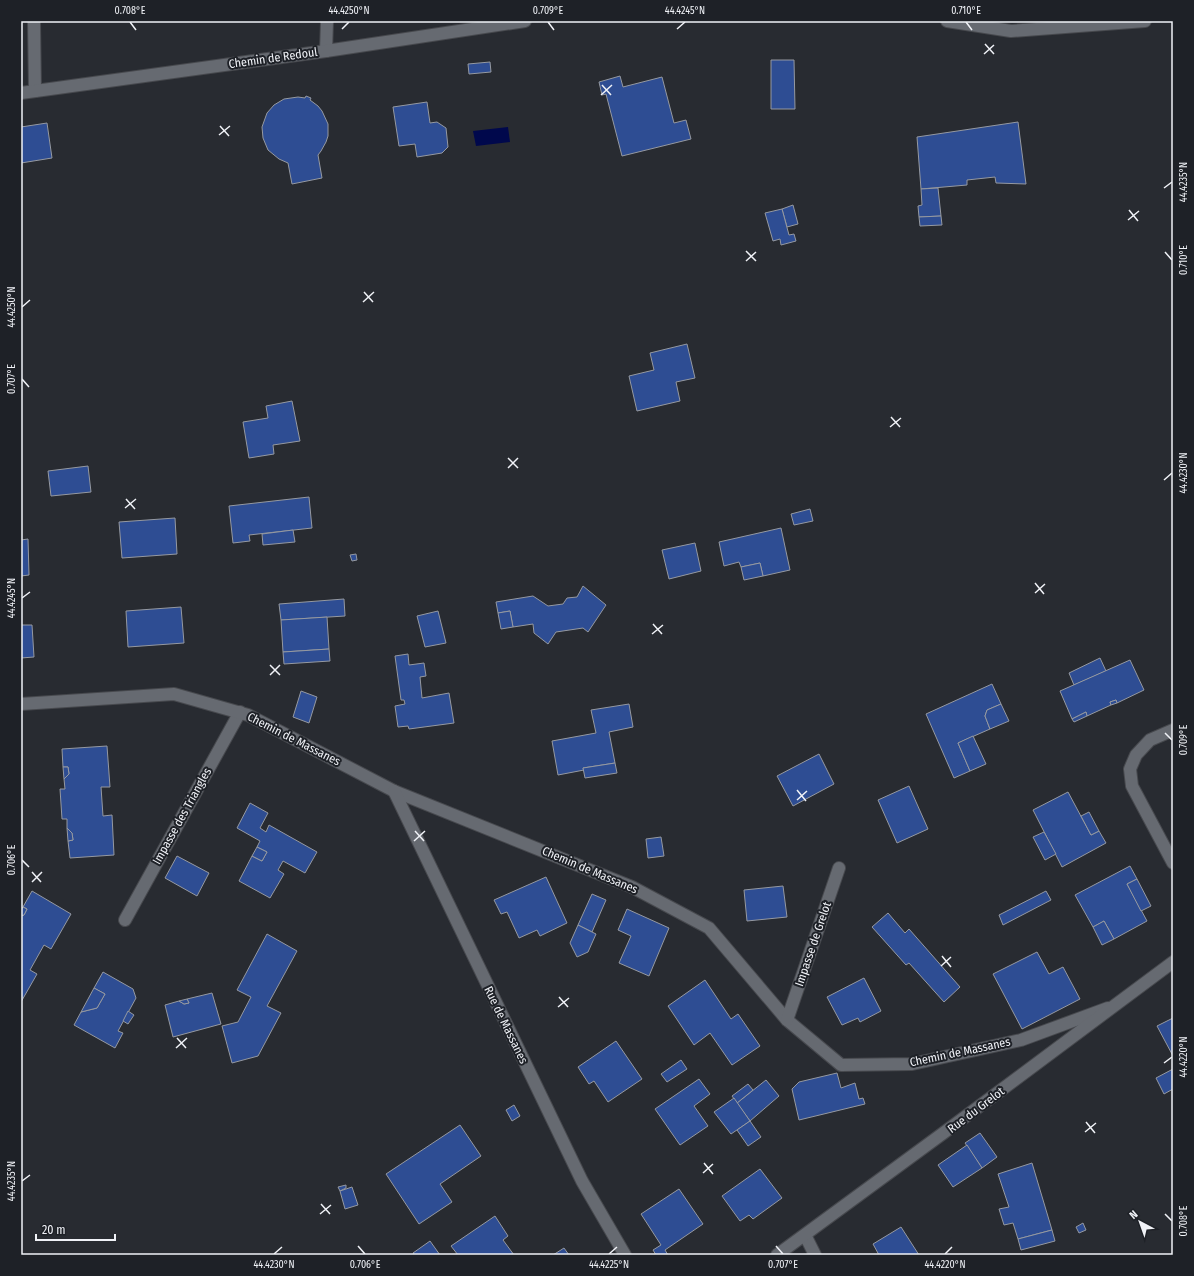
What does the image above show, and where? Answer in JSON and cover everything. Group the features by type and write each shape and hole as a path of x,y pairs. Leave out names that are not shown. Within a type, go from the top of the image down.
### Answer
{"street":[{"path":"34,21 35,91"},
{"path":"326,21 326,51"},
{"name":"Chemin de Redoul","path":"21,93 326,51 525,21"},
{"path":"947,21 1011,31 1145,21"},
{"name":"Chemin de Massanes","path":"21,704 174,694 248,715 394,791 632,887 709,928 787,1020 841,1066 912,1064 1021,1040 1115,1006"},
{"name":"Impasse des Triangles","path":"125,920 240,712"},
{"path":"1173,730 1150,740 1136,755 1130,769 1132,786 1173,863"},
{"name":"Rue de Massanes","path":"394,791 582,1181 625,1255"},
{"name":"Impasse de Grelot","path":"787,1020 839,868"},
{"name":"Rue du Grelot","path":"777,1255 1173,962"},
{"path":"805,1234 814,1255"}],"shaded area":[{"path":"508,127 510,142 476,146 473,131"}],"building":[{"path":"771,60 794,60 795,109 771,109"},
{"path":"490,62 491,72 469,74 468,64"},
{"path":"620,76 623,87 662,77 674,123 686,120 691,139 622,156 606,94 602,95 599,82"},
{"path":"306,96 311,98 310,100 322,111 328,124 328,136 318,155 322,178 292,184 288,163 279,159 268,150 263,138 262,127 267,113 274,105 284,99 298,97 305,98"},
{"path":"427,102 430,123 437,122 446,128 448,147 442,153 417,157 415,144 399,146 393,107"},
{"path":"1018,122 1026,184 996,183 995,177 967,180 967,185 921,189 917,137"},
{"path":"47,123 52,158 21,163 21,127"},
{"path":"938,188 941,216 919,217 918,206 922,205 921,189"},
{"path":"793,205 798,224 787,227 782,209"},
{"path":"782,209 789,235 794,234 796,241 781,245 780,239 773,241 765,213"},
{"path":"941,216 942,225 920,226 919,217"},
{"path":"687,344 695,378 676,382 680,401 637,411 629,376 654,370 650,353"},
{"path":"292,401 300,441 273,445 274,454 249,458 243,422 268,418 266,406"},
{"path":"88,466 91,492 51,496 48,471"},
{"path":"309,497 312,528 249,535 250,541 233,543 229,506"},
{"path":"810,509 813,521 794,525 791,514"},
{"path":"175,518 177,554 122,558 119,522"},
{"path":"781,528 790,570 763,576 760,563 741,567 739,562 724,566 719,542"},
{"path":"293,530 295,542 263,545 262,534"},
{"path":"28,539 29,575 21,576 21,540"},
{"path":"695,543 701,571 669,579 662,550"},
{"path":"356,554 357,560 352,561 350,555"},
{"path":"760,563 763,576 744,580 741,567"},
{"path":"583,586 606,605 588,632 583,628 556,632 548,644 534,633 533,624 513,627 510,611 498,613 496,602 533,596 548,606 563,604 567,598 577,597"},
{"path":"344,599 345,616 281,620 279,604"},
{"path":"181,607 184,643 128,647 126,611"},
{"path":"438,611 446,643 425,647 417,616"},
{"path":"510,611 513,627 501,629 498,613"},
{"path":"327,617 329,649 283,652 281,620"},
{"path":"21,625 32,625 34,657 21,658"},
{"path":"329,649 330,661 284,664 283,652"},
{"path":"408,654 409,665 424,663 426,676 420,677 422,698 449,693 454,723 409,729 408,726 398,727 395,706 405,704 404,700 401,700 395,656"},
{"path":"1100,658 1106,671 1074,685 1069,673"},
{"path":"1130,660 1144,690 1117,703 1116,700 1110,702 1111,705 1087,716 1086,712 1072,719 1060,691"},
{"path":"992,684 1001,704 987,710 985,716 990,729 958,743 970,771 954,778 926,714"},
{"path":"301,691 317,697 309,723 293,717"},
{"path":"1116,700 1117,703 1111,705 1110,702"},
{"path":"629,704 633,727 609,732 615,763 583,768 584,770 558,775 552,741 596,733 591,710"},
{"path":"1001,704 1009,721 990,729 985,716 987,710"},
{"path":"1086,712 1087,716 1074,722 1072,719"},
{"path":"973,736 986,764 970,771 958,743"},
{"path":"107,746 110,787 101,787 103,816 112,815 114,855 70,858 68,841 73,840 72,833 67,828 67,819 62,819 60,789 65,789 64,779 69,774 68,767 63,767 62,749"},
{"path":"819,754 834,784 793,806 777,776"},
{"path":"615,763 617,773 585,778 583,768"},
{"path":"63,767 68,767 69,774 64,779"},
{"path":"909,786 928,829 897,843 878,800"},
{"path":"1068,792 1091,835 1099,831 1106,843 1062,867 1033,810"},
{"path":"250,803 268,813 260,828 266,832 269,825 317,852 305,873 283,861 278,870 284,874 270,898 239,881 252,856 262,861 267,852 257,847 260,841 237,828"},
{"path":"1089,812 1099,831 1091,835 1081,816"},
{"path":"67,828 72,833 73,840 68,841"},
{"path":"1044,832 1056,854 1045,860 1033,837"},
{"path":"661,837 664,856 648,858 646,839"},
{"path":"257,847 267,852 262,861 252,856"},
{"path":"177,856 209,873 197,896 165,878"},
{"path":"1130,866 1137,879 1127,884 1147,921 1114,939 1104,921 1093,927 1075,895"},
{"path":"546,877 567,923 540,936 537,930 519,938 507,912 501,914 494,900"},
{"path":"1137,879 1151,906 1141,911 1127,884"},
{"path":"783,886 787,917 747,921 744,890"},
{"path":"32,891 71,914 51,949 44,945 30,970 37,974 21,1002 21,916 24,915 27,909 23,907"},
{"path":"1046,891 1051,900 1003,925 999,915"},
{"path":"592,894 606,900 592,932 578,925"},
{"path":"23,907 27,909 24,915 21,916 21,910"},
{"path":"627,909 669,928 649,976 619,963 631,936 618,930"},
{"path":"888,913 905,933 909,929 960,987 944,1002 909,963 906,965 872,927"},
{"path":"1104,921 1114,939 1102,945 1093,927"},
{"path":"578,925 596,934 588,952 577,957 570,943"},
{"path":"267,934 297,951 267,1006 281,1013 258,1056 232,1063 222,1026 238,1022 251,997 237,990"},
{"path":"1037,952 1049,974 1063,967 1080,999 1022,1029 993,974"},
{"path":"103,972 133,989 136,998 118,1031 123,1033 115,1048 74,1025 81,1012 97,1008 105,994 94,988"},
{"path":"864,978 881,1011 860,1022 858,1018 842,1025 827,997"},
{"path":"705,980 731,1019 738,1014 760,1046 732,1065 710,1033 694,1045 668,1006"},
{"path":"94,988 105,994 97,1008 81,1012"},
{"path":"212,993 221,1024 173,1037 165,1005 179,1001 184,1004 189,1003 187,999"},
{"path":"187,999 189,1003 184,1004 179,1001"},
{"path":"128,1011 134,1015 128,1024 123,1021"},
{"path":"1173,1018 1173,1056 1157,1026"},
{"path":"616,1041 642,1079 608,1102 594,1081 589,1084 578,1067"},
{"path":"681,1060 687,1069 667,1082 661,1074"},
{"path":"1173,1069 1173,1089 1164,1094 1156,1078"},
{"path":"837,1073 841,1088 855,1083 859,1099 863,1098 865,1104 799,1120 792,1089 799,1082"},
{"path":"699,1079 710,1094 694,1106 708,1126 680,1145 655,1109"},
{"path":"766,1080 779,1096 750,1121 737,1103"},
{"path":"748,1084 753,1090 737,1103 732,1096"},
{"path":"734,1098 750,1121 731,1134 714,1112"},
{"path":"514,1105 520,1116 512,1121 506,1110"},
{"path":"750,1121 761,1137 748,1146 737,1130"},
{"path":"460,1125 481,1156 440,1184 452,1202 419,1224 386,1174"},
{"path":"980,1133 997,1157 982,1168 965,1143"},
{"path":"967,1145 982,1168 953,1187 938,1165"},
{"path":"1032,1163 1052,1230 1018,1239 1013,1223 1004,1225 999,1209 1009,1207 998,1174"},
{"path":"760,1169 782,1198 753,1219 749,1215 740,1221 722,1196"},
{"path":"346,1185 346,1188 340,1191 338,1187"},
{"path":"352,1187 358,1205 345,1209 340,1191"},
{"path":"679,1189 703,1224 665,1250 668,1255 656,1255 653,1250 661,1245 641,1214"},
{"path":"495,1216 508,1236 503,1240 514,1255 458,1255 451,1246"},
{"path":"1083,1223 1086,1230 1079,1233 1076,1227"},
{"path":"901,1227 919,1255 879,1255 873,1244"},
{"path":"1052,1230 1055,1241 1021,1250 1018,1239"},
{"path":"430,1241 440,1255 414,1255 413,1253"},
{"path":"564,1248 569,1255 553,1255"}]}
